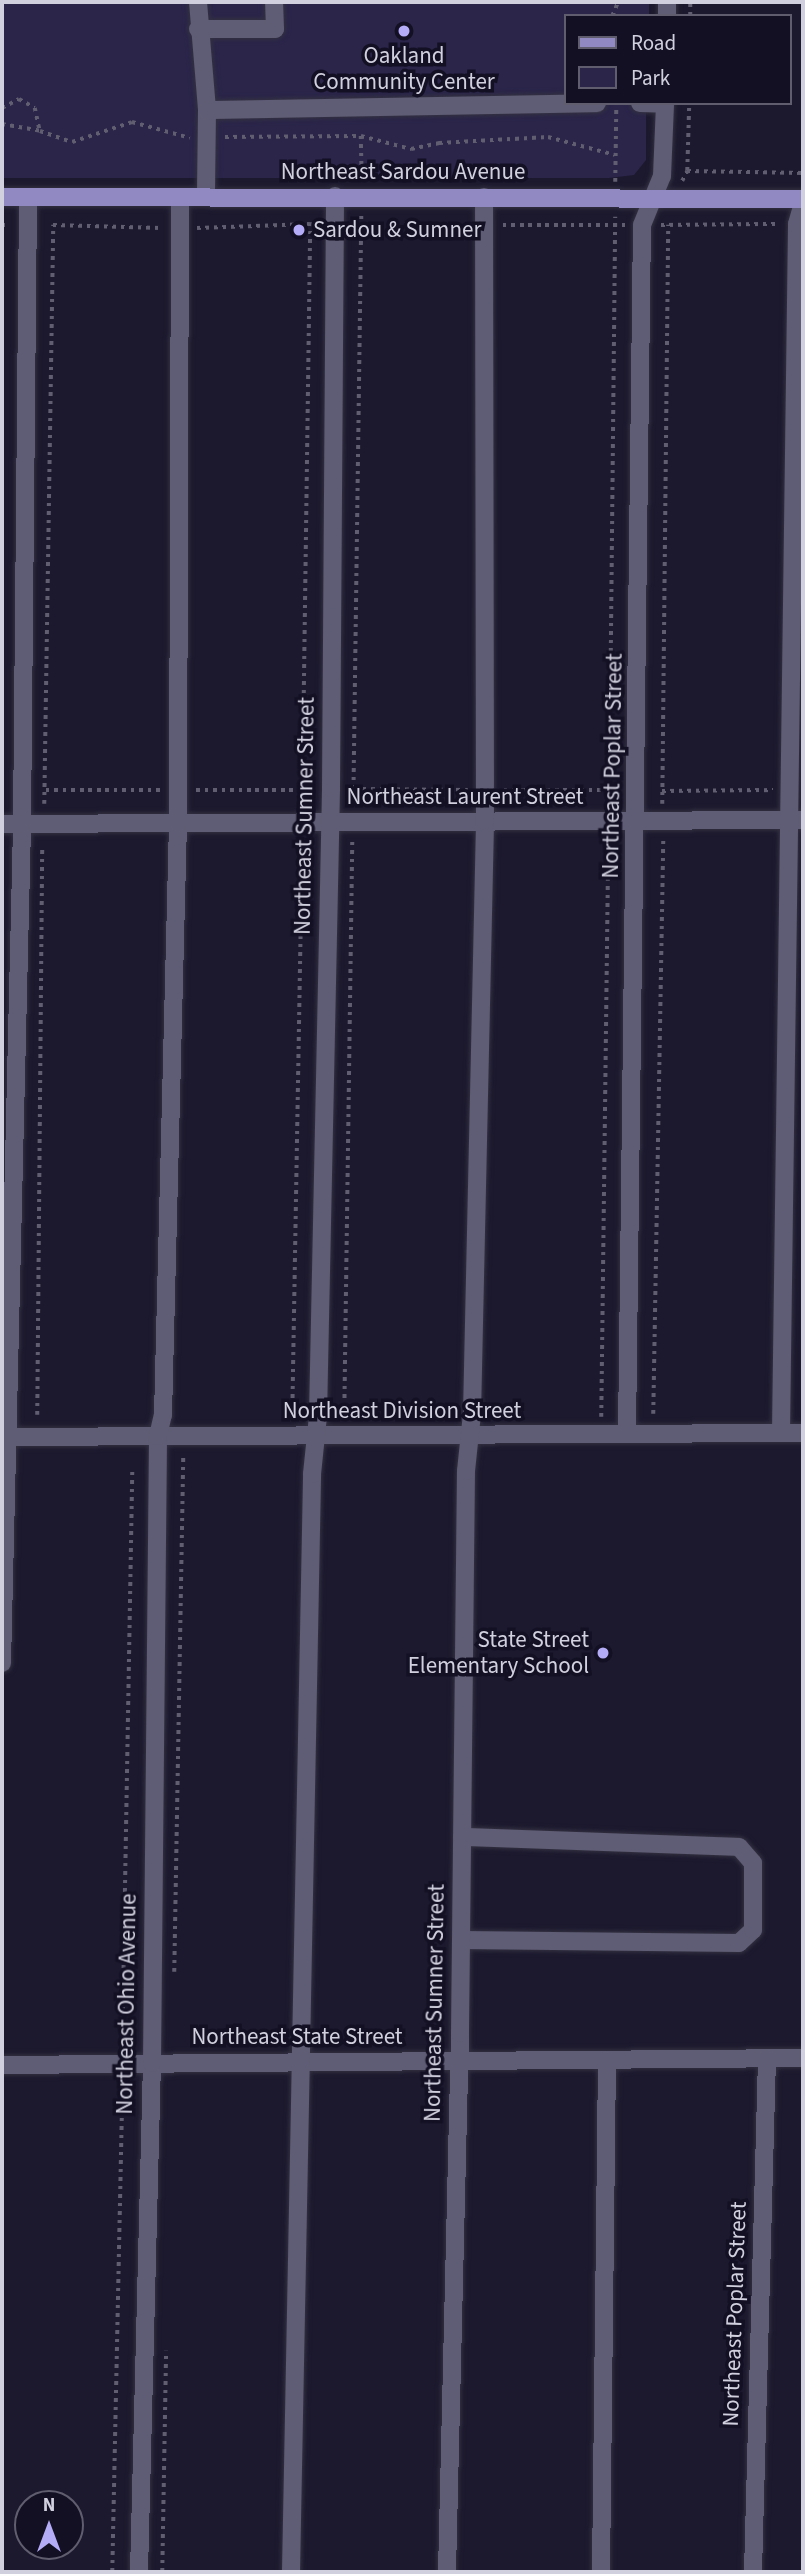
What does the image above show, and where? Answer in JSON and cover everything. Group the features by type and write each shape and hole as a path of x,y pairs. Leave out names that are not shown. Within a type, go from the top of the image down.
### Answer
{"main road":[{"name":"Northeast Sardou Avenue","path":"2,197 616,196 673,200 803,201"}],"street":[{"path":"198,2 198,29 207,110 206,197"},
{"path":"198,29 275,29 274,2"},
{"path":"207,110 564,104"},
{"name":"Northeast Poplar Street","path":"627,1434 638,792 642,225 662,176 665,105"},
{"name":"Northeast Sumner Street","path":"291,2572 314,1436 318,1416 331,788 335,196"},
{"path":"2,1663 4,1460 22,824 28,197"},
{"name":"Northeast Ohio Avenue","path":"139,2572 152,2063 158,1436 163,1415 178,823 180,197"},
{"name":"Northeast Sumner Street","path":"447,2572 459,2061 469,1435 485,821 484,197"},
{"path":"781,1433 797,820 792,790 797,224 803,201"},
{"name":"Northeast Laurent Street","path":"2,824 797,820"},
{"name":"Northeast Division Street","path":"5,1437 803,1433"},
{"path":"461,1940 739,1943 753,1930 753,1863 739,1847 463,1837"},
{"name":"Northeast Poplar Street","path":"753,2572 766,2058"},
{"name":"Northeast State Street","path":"2,2065 803,2058"},
{"path":"601,2572 607,2060"}],"path":[{"path":"2,108 19,99 35,108 40,131"},
{"path":"601,1424 617,105"},
{"path":"673,200 687,171 689,105"},
{"path":"2,124 40,131 72,142 132,122 190,138 361,136 411,149 439,143 548,137 615,155"},
{"path":"344,1415 361,136"},
{"path":"687,171 803,173"},
{"path":"2,225 180,228 310,224 335,227 360,223 797,224"},
{"path":"292,1415 310,224"},
{"path":"37,1415 42,824 46,790 53,225"},
{"path":"22,789 301,791 331,788 638,792 792,790"},
{"path":"112,2572 132,1470"}],"green space":[{"path":"2,2 649,2 649,14 564,14 564,105 646,105 646,160 634,175 609,178 2,178"}],"place":[{"name":"Oakland Community Center","path":"404,31"},
{"name":"Sardou & Sumner","path":"299,230"},
{"name":"State Street Elementary School","path":"603,1653"}]}
